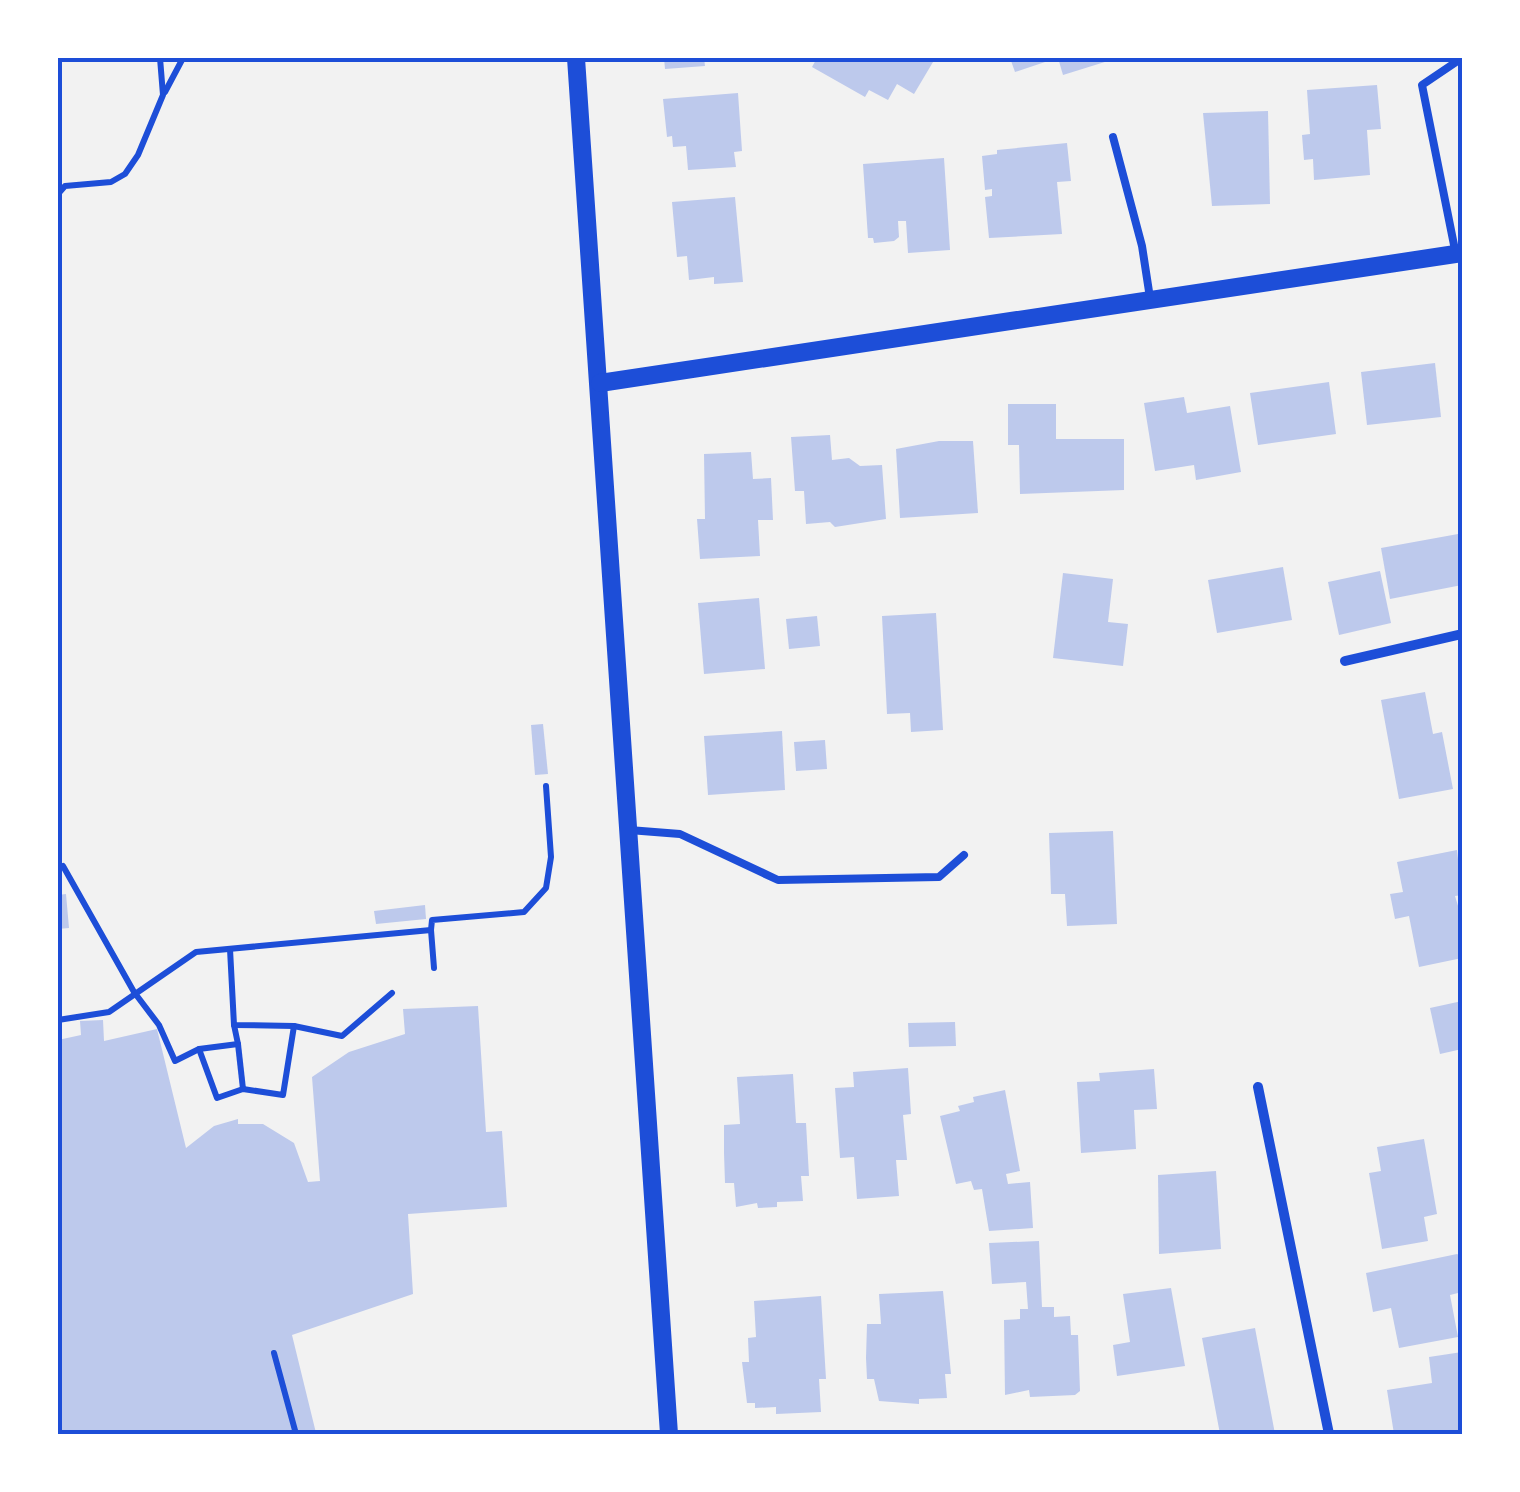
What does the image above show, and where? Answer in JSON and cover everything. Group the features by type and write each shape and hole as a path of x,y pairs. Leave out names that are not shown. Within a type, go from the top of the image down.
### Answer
{"street":[{"path":"576,58 669,1434"},
{"path":"600,383 1459,254"},
{"path":"1346,660 1462,634"},
{"path":"1258,1086 1329,1434"}],"lane":[{"path":"1459,254 1422,85 1462,58"},
{"path":"1113,137 1142,246 1150,298"},
{"path":"629,830 680,834 778,880 939,877 964,856"}],"path":[{"path":"160,58 163,95"},
{"path":"58,194 65,186 111,182 126,174 184,58"},
{"path":"434,968 432,920 524,912 546,888 551,857 546,786"},
{"path":"58,869 63,866 134,992 159,1025 175,1061 198,1049 238,1044"},
{"path":"58,1020 109,1012 196,952 431,930"},
{"path":"230,949 243,1090"},
{"path":"234,1025 294,1026 342,1036 392,993"},
{"path":"198,1049 217,1098 243,1090 283,1096 294,1026"},
{"path":"274,1354 296,1434"}],"building":[{"path":"664,58 704,58 705,66 665,69"},
{"path":"817,58 925,58 933,62 914,94 897,84 888,100 869,90 865,97 812,67"},
{"path":"1010,58 1057,58 1015,72"},
{"path":"1058,58 1106,58 1108,61 1063,75"},
{"path":"1377,85 1381,129 1367,130 1370,175 1314,180 1313,159 1304,160 1302,135 1310,134 1307,90"},
{"path":"738,93 742,151 734,152 736,167 688,170 686,146 673,147 672,136 667,137 663,99"},
{"path":"1268,111 1270,204 1212,206 1203,113"},
{"path":"1067,143 1071,181 1057,182 1062,234 989,238 985,197 992,196 992,189 985,190 982,156 997,154 997,150"},
{"path":"944,158 950,250 908,253 906,221 898,221 899,237 894,241 874,243 873,238 868,238 863,164"},
{"path":"735,197 743,282 714,284 714,277 689,280 687,256 677,257 672,202"},
{"path":"1435,363 1441,417 1367,425 1361,372"},
{"path":"1329,382 1336,434 1258,445 1250,393"},
{"path":"1184,397 1187,413 1230,406 1241,472 1196,480 1194,465 1155,471 1144,403"},
{"path":"1008,404 1056,404 1056,439 1124,439 1124,490 1020,494 1019,445 1008,445"},
{"path":"830,435 832,460 849,458 860,466 882,465 886,519 835,527 830,522 806,524 804,491 795,491 791,437"},
{"path":"939,441 973,441 978,513 900,518 896,449"},
{"path":"751,452 753,479 771,478 773,520 758,520 760,556 700,559 697,519 705,519 704,454"},
{"path":"1458,534 1462,585 1390,599 1381,548"},
{"path":"1283,567 1292,620 1217,633 1208,580"},
{"path":"1380,571 1391,623 1339,635 1328,582"},
{"path":"1063,573 1113,579 1108,622 1128,624 1123,666 1053,658"},
{"path":"759,598 765,669 704,674 698,603"},
{"path":"936,613 943,730 911,732 910,713 887,714 882,616"},
{"path":"817,616 820,646 789,649 786,619"},
{"path":"1425,692 1433,734 1442,732 1453,789 1399,799 1381,700"},
{"path":"543,724 548,774 535,775 531,725"},
{"path":"782,731 785,790 708,795 704,736"},
{"path":"825,740 827,769 796,771 794,742"},
{"path":"1113,831 1117,924 1067,926 1065,894 1051,894 1049,833"},
{"path":"1457,850 1462,895 1455,896 1462,919 1462,958 1419,967 1409,916 1395,919 1390,894 1403,892 1397,862"},
{"path":"66,894 69,928 58,929 58,895"},
{"path":"425,905 426,919 376,924 374,911"},
{"path":"1462,1001 1462,1049 1440,1054 1430,1008"},
{"path":"478,1006 486,1132 502,1131 507,1207 408,1214 413,1294 292,1335 316,1433 58,1434 58,1040 81,1035 80,1021 103,1020 104,1041 157,1029 186,1148 214,1126 238,1119 238,1124 263,1124 294,1143 308,1182 320,1181 312,1077 349,1052 405,1034 403,1009"},
{"path":"955,1022 956,1046 909,1047 908,1023"},
{"path":"908,1068 911,1114 903,1115 907,1160 896,1160 899,1196 857,1199 854,1157 840,1158 835,1088 854,1087 853,1072"},
{"path":"1154,1069 1157,1109 1134,1110 1136,1149 1081,1153 1077,1082 1100,1081 1099,1073"},
{"path":"793,1074 796,1123 806,1123 809,1176 801,1176 803,1201 777,1202 777,1207 758,1208 757,1203 736,1207 734,1183 725,1183 724,1125 740,1124 737,1077"},
{"path":"1005,1090 1020,1171 1006,1174 1008,1184 1030,1182 1033,1228 989,1231 982,1189 974,1190 971,1181 956,1184 940,1116 960,1111 958,1106 974,1102 973,1097"},
{"path":"1424,1139 1437,1214 1424,1217 1428,1241 1382,1249 1369,1173 1381,1171 1377,1147"},
{"path":"1216,1171 1221,1249 1159,1254 1158,1175"},
{"path":"1039,1241 1042,1307 1054,1307 1054,1317 1070,1316 1071,1335 1078,1335 1080,1391 1075,1395 1030,1397 1029,1390 1005,1395 1004,1320 1020,1319 1020,1309 1028,1309 1026,1282 992,1284 989,1243"},
{"path":"1457,1254 1462,1257 1462,1292 1450,1295 1458,1337 1399,1348 1391,1308 1373,1312 1366,1273"},
{"path":"1171,1288 1185,1366 1117,1376 1113,1345 1130,1342 1123,1294"},
{"path":"943,1291 951,1374 945,1374 947,1398 919,1399 919,1404 879,1401 874,1379 867,1379 866,1358 867,1324 881,1324 879,1294"},
{"path":"821,1296 826,1379 819,1379 821,1412 776,1414 776,1407 755,1408 755,1403 747,1403 742,1362 749,1362 748,1338 756,1337 754,1301"},
{"path":"1255,1328 1275,1434 1220,1434 1202,1338"},
{"path":"1462,1352 1462,1434 1394,1434 1387,1390 1432,1383 1429,1357"}]}
